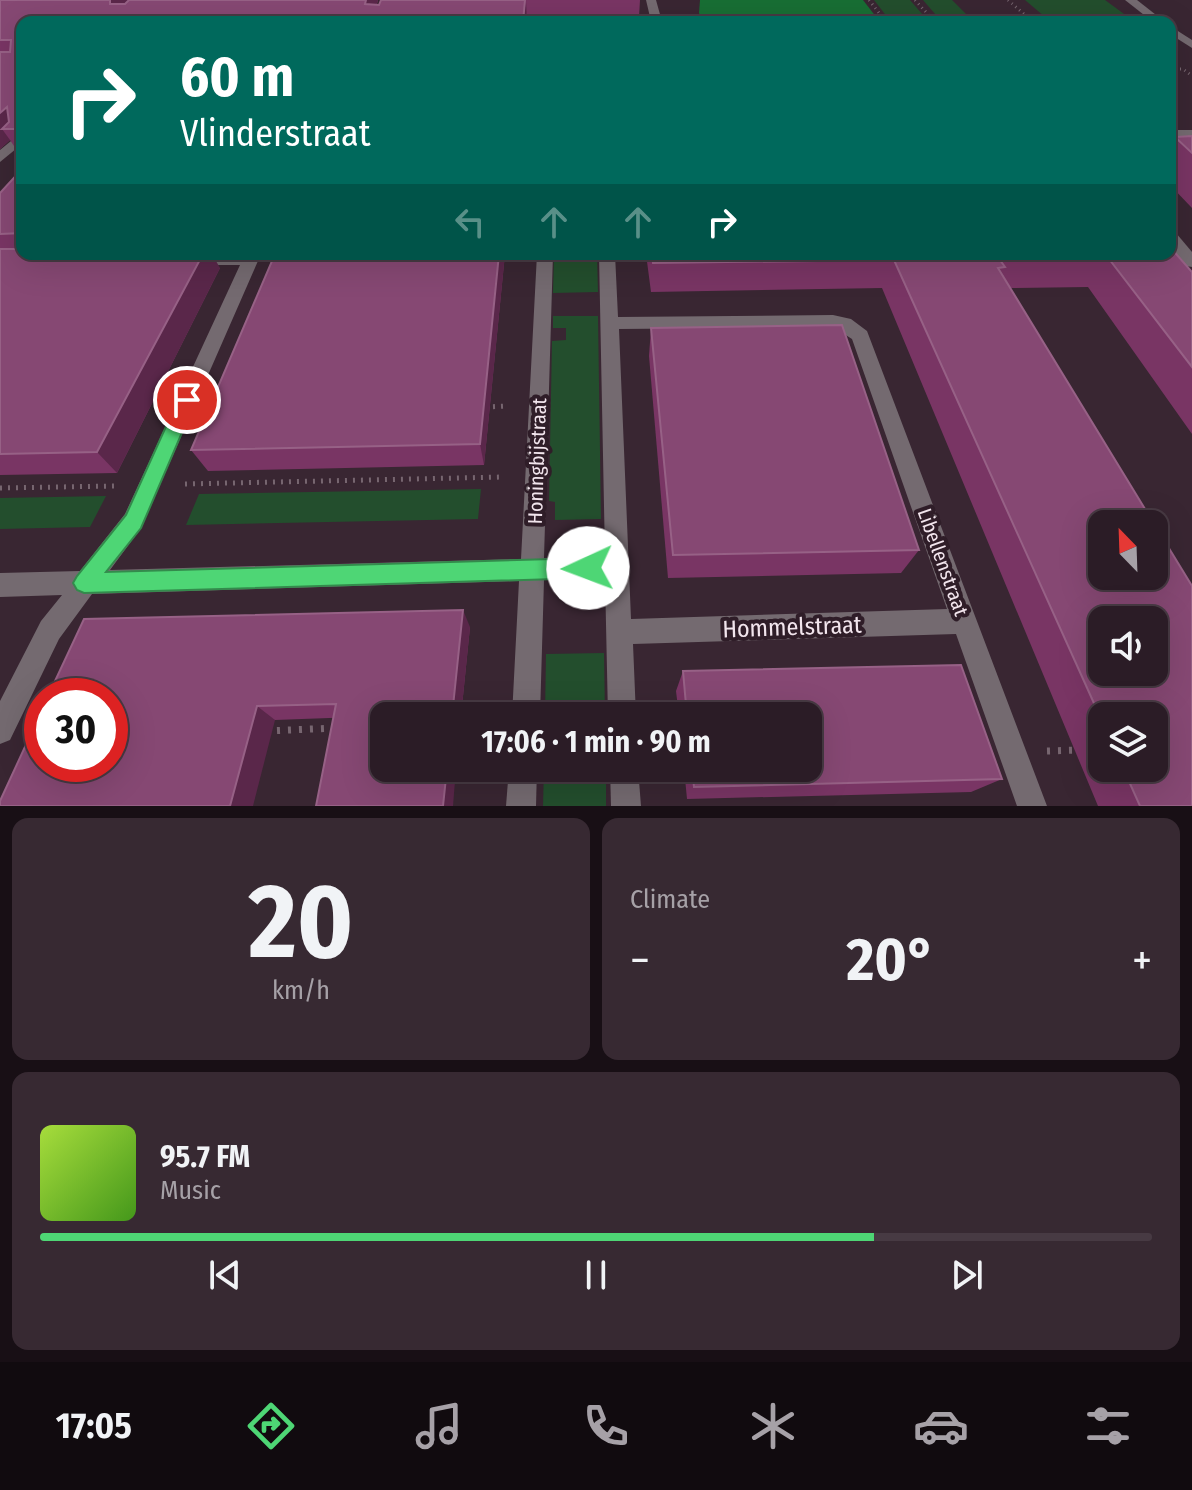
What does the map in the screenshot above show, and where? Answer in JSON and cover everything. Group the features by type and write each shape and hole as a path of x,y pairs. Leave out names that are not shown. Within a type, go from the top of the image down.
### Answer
{"street":[{"path":"1130,0 1152,16"},
{"path":"0,158 16,142"},
{"path":"1176,244 1192,262"},
{"path":"0,730 50,630 133,521 250,260"},
{"name":"Honingbijstraat","path":"527,702 545,260"},
{"path":"607,260 622,702"},
{"name":"Libellenstraat","path":"611,323 833,321 845,324 860,336 1032,806"},
{"path":"0,585 616,567"},
{"name":"Hommelstraat","path":"619,632 965,621"},
{"path":"521,806 522,782"},
{"path":"625,782 626,806"}],"path":[{"path":"869,0 881,16"},
{"path":"915,0 930,16"},
{"path":"1008,0 1026,16"},
{"path":"475,407 539,406"},
{"path":"0,488 537,476"},
{"path":"258,731 353,728"},
{"path":"1013,752 1087,750"}],"shaded area":[{"path":"700,0 863,0 875,16 700,16"},
{"path":"874,0 910,0 924,16 886,16"},
{"path":"923,0 952,0 968,16 937,16"},
{"path":"1025,0 1105,0 1127,16 1044,16"},
{"path":"554,260 597,260 598,292 553,293"},
{"path":"553,316 598,316 601,519 555,520 555,502 549,501 552,341 566,340 566,328 553,328"},
{"path":"481,489 478,519 186,525 199,494"},
{"path":"106,496 90,527 0,529 0,498"},
{"path":"604,653 605,702 545,702 546,654"},
{"path":"544,782 606,782 606,806 543,806"}],"building":[{"path":"0,0 110,0 110,4 125,4 129,0 366,0 365,4 379,5 381,0 525,0 524,16 16,16 16,129 2,129 9,122 7,107 0,113 0,52 10,52 11,40 0,40"},
{"path":"1192,136 1192,153 1176,138"},
{"path":"16,176 16,233 0,234 0,193"},
{"path":"0,249 16,249 16,260 200,260 97,452 0,454"},
{"path":"1176,254 1192,272 1192,367 1110,260 1176,260"},
{"path":"272,260 498,260 480,444 191,450"},
{"path":"653,260 894,260 653,263"},
{"path":"894,260 1000,260 1005,267 998,268 1146,510 1088,510 1088,590 1168,590 1168,547 1192,586 1192,806 1140,806 1129,782 1168,782 1168,702 1093,702"},
{"path":"842,325 919,550 673,555 651,328"},
{"path":"463,610 453,702 370,702 370,782 446,782 443,806 316,806 336,704 257,706 230,806 0,806 24,749 24,782 128,782 128,678 56,678 84,619"},
{"path":"961,665 1002,779 694,787 693,782 822,782 822,702 686,702 683,671"}],"route":[{"path":"187,400 133,521 84,583 588,568"}]}
